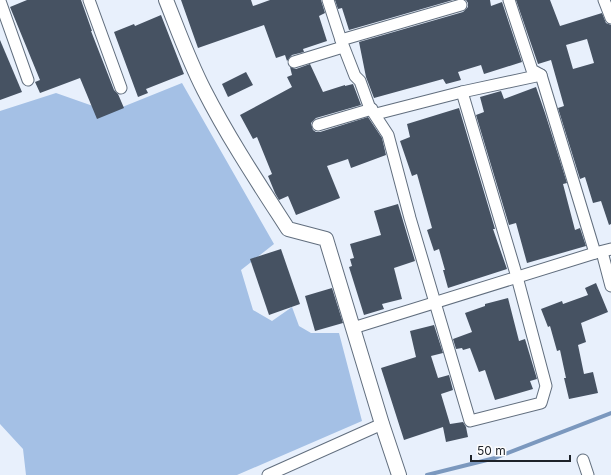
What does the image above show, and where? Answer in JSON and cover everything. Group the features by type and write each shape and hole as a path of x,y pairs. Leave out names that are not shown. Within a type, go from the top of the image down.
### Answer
{"street":[{"path":"0,0 28,80"},
{"path":"89,0 121,88"},
{"path":"166,0 204,90 233,144 288,229 326,239 397,470"},
{"path":"328,0 342,43 355,76 360,81 369,106 374,111 388,134 410,218 470,421 541,403 546,386 517,277 462,92"},
{"path":"509,0 532,70 541,75 603,251 611,286"},
{"path":"604,0 611,18"},
{"path":"294,62 342,43 461,5"},
{"path":"318,125 374,111 541,75"},
{"path":"353,328 603,251"},
{"path":"268,475 382,424"},
{"path":"583,460 588,475"}],"shaded area":[{"path":"182,83 274,244 241,270 253,310 272,321 292,307 299,326 311,333 339,333 362,421 237,475 26,475 23,449 0,424 0,111 56,93 110,112"}],"building":[{"path":"27,0 81,0 91,31 114,90 118,94 124,108 97,119 80,78 40,93 35,82 40,80 10,7"},
{"path":"181,0 251,0 253,6 270,0 321,0 325,13 319,16 327,41 303,49 304,52 292,55 287,61 285,55 276,58 264,25 198,48"},
{"path":"335,0 453,0 349,30 342,8 338,9"},
{"path":"466,0 490,0 491,6 502,2 522,62 484,74 481,65 458,72 461,80 446,84 443,79 374,98 366,77 359,42 463,12 468,7"},
{"path":"516,0 550,0 560,26 602,13 606,23 611,25 611,224 609,225 601,201 593,203 585,177 580,179 558,108 564,106 551,60 538,64","holes":["587,39 594,63 573,69 566,45"]},
{"path":"161,15 184,74 146,89 148,93 138,97 114,32 134,24 135,26"},
{"path":"0,40 22,92 0,100"},
{"path":"310,64 323,92 353,84 361,105 316,118 311,123 313,130 320,132 368,117 382,138 386,155 351,168 348,159 327,166 340,198 296,215 288,196 279,200 275,193 268,176 272,174 257,137 253,139 240,115 292,87 287,77 292,75 290,67 296,69"},
{"path":"246,72 253,85 228,97 222,84"},
{"path":"536,87 567,183 563,184 575,230 580,228 586,246 527,263 516,223 509,225 476,115 484,112 480,97 501,91 504,99"},
{"path":"459,108 495,229 493,229 507,269 448,288 439,249 434,251 427,230 432,228 417,174 412,176 400,141 410,137 407,124"},
{"path":"398,204 415,261 394,268 402,299 382,304 384,309 364,315 349,267 352,266 350,259 354,258 350,244 381,235 374,211"},
{"path":"281,249 300,304 269,315 250,259"},
{"path":"596,283 608,312 581,323 586,342 578,345 584,374 593,372 598,393 569,399 560,350 557,351 550,326 548,327 541,309 562,301 563,304 588,295 585,288"},
{"path":"332,288 343,323 315,331 305,296"},
{"path":"508,298 519,341 525,339 537,379 530,381 533,389 495,400 485,370 479,372 470,348 463,350 462,348 456,349 453,339 472,332 465,313 485,306 485,304"},
{"path":"434,325 443,353 431,356 438,378 449,375 453,390 441,394 450,424 463,422 466,427 468,437 446,442 443,427 404,440 381,368 416,357 410,331"}],"waterway":[{"path":"427,475 495,458 611,413"}]}
